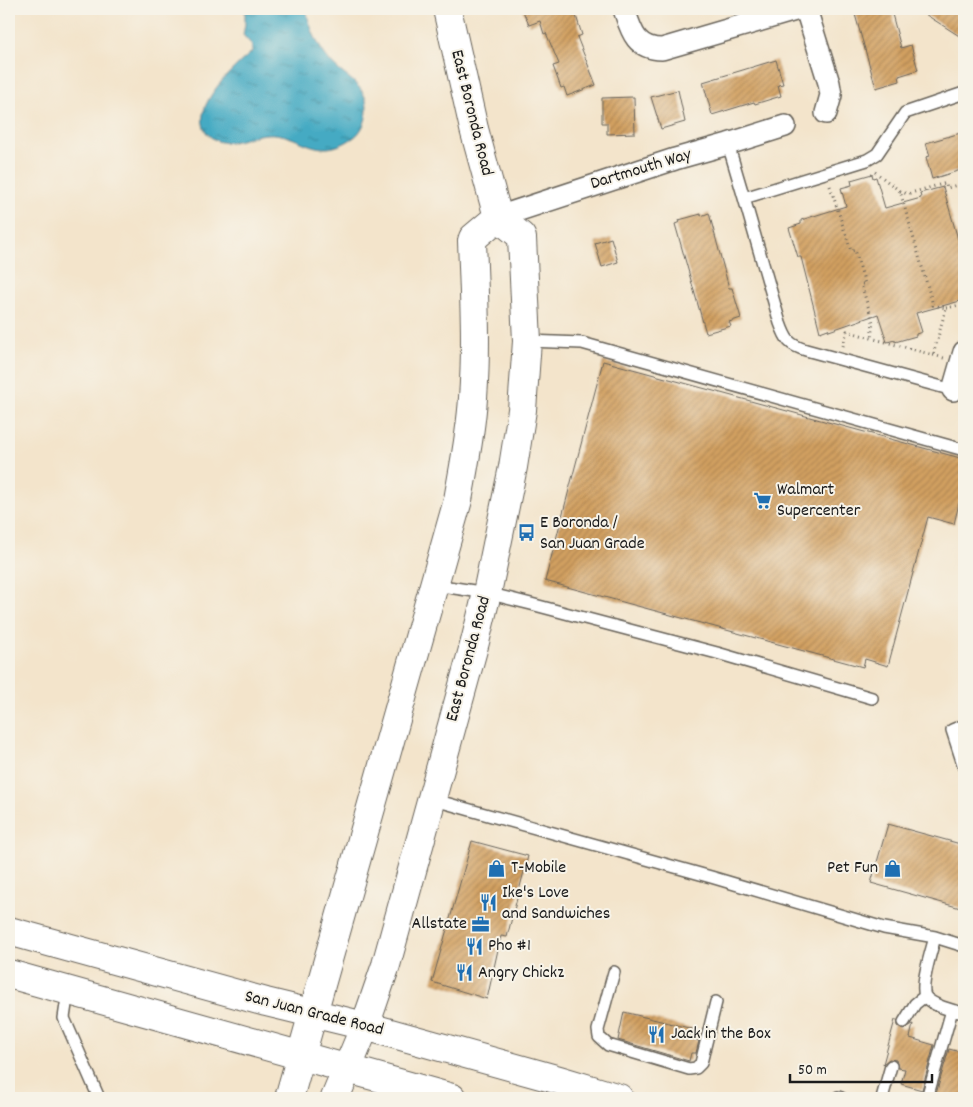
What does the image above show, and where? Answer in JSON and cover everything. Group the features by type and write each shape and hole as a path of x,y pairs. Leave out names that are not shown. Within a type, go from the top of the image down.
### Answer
{"main road":[{"name":"East Boronda Road","path":"335,1098 365,1026 386,965 487,593 513,467 522,410 527,341 522,238 498,217 474,129 447,9"},
{"path":"289,1098 458,500 474,390 476,312 472,241 473,238 498,217"},
{"name":"San Juan Grade Road","path":"9,931 313,1014 365,1026 619,1098"},
{"path":"9,974 452,1098"}],"street":[{"path":"624,9 632,32 638,41 650,48 662,49 799,9"},
{"path":"806,9 829,82 831,94 826,113"},
{"name":"Dartmouth Way","path":"498,217 675,158 784,126"},
{"path":"959,391 963,356"}],"lane":[{"path":"744,198 867,160 877,154 905,113 964,94"},
{"path":"728,144 786,339 795,347 959,391"},
{"path":"527,341 582,343 964,450"},
{"path":"435,585 487,593 708,651 872,698"},
{"path":"964,726 952,730 964,768"},
{"path":"431,799 711,877 884,928 935,937 964,946"},
{"path":"935,937 924,986 925,996 931,1002 964,1013"},
{"path":"614,972 598,1030 599,1037 608,1045 689,1069 696,1068 701,1064 716,1002"},
{"path":"68,991 64,1018 99,1098"},
{"path":"904,1022 915,1004 925,996"},
{"path":"928,1098 952,1010"},
{"path":"882,1098 891,1066"}],"path":[{"path":"867,160 873,171 907,194 946,183 948,188 963,184 964,194"},
{"path":"826,174 851,251 855,250 865,284 861,284 873,322 870,338"},
{"path":"900,191 933,305 946,308 964,304"},
{"path":"934,356 946,308"},
{"path":"840,359 847,331 934,356 963,356"}],"water":[{"path":"245,9 306,9 314,36 321,48 329,60 359,87 366,100 366,117 361,129 353,138 340,145 328,148 308,145 278,134 266,134 238,141 221,142 206,132 203,122 204,111 209,99 225,77 252,52 252,45 243,35"}],"building":[{"path":"522,9 574,9 582,35 577,37 596,85 567,96 564,87 561,88 553,66 559,64 546,33 544,34 540,21 529,25"},
{"path":"862,9 889,9 901,48 911,45 918,70 899,76 900,81 876,88 854,11"},
{"path":"917,9 964,9 964,39"},
{"path":"776,60 783,84 778,85 781,96 712,115 703,82"},
{"path":"678,90 685,122 661,129 651,97"},
{"path":"634,97 635,133 607,134 607,123 602,123 602,98"},
{"path":"964,132 964,169 932,179 926,157 930,156 926,143"},
{"path":"872,174 873,178 876,177 885,208 921,198 920,193 943,187 964,260 964,300 916,313 922,332 916,334 916,336 895,342 895,340 887,342 878,314 829,331 828,329 820,332 801,257 798,257 789,228 801,224 801,220 846,206 841,188 852,185 851,180"},
{"path":"709,213 729,288 732,288 741,318 729,322 731,326 706,333 675,224 680,222 679,220"},
{"path":"611,238 618,262 602,267 595,243"},
{"name":"Walmart Supercenter","path":"603,361 964,459 964,483 954,524 928,517 888,666 865,659 863,667 545,581"},
{"path":"888,824 964,845 964,909 871,883"},
{"path":"472,841 528,856 507,937 501,936 487,999 432,982"},
{"name":"Jack in the Box","path":"624,1012 697,1030 694,1039 699,1041 696,1053 691,1053 689,1061 618,1040"},
{"path":"895,1020 897,1020 898,1026 903,1029 913,1024 910,1038 934,1045 922,1090 901,1084 905,1069 898,1068 896,1060 889,1059 883,1064"},
{"path":"949,1049 964,1053 964,1098 940,1098 941,1096 936,1094"}],"place":[{"name":"Walmart Supercenter","path":"763,500"},
{"name":"E Boronda / San Juan Grade","path":"526,533"},
{"name":"T-Mobile","path":"497,868"},
{"name":"Pet Fun","path":"892,868"},
{"name":"Ike's Love and Sandwiches","path":"488,903"},
{"name":"Allstate","path":"481,924"},
{"name":"Pho #1","path":"474,946"},
{"name":"Angry Chickz","path":"464,973"},
{"name":"Jack in the Box","path":"657,1034"}]}
